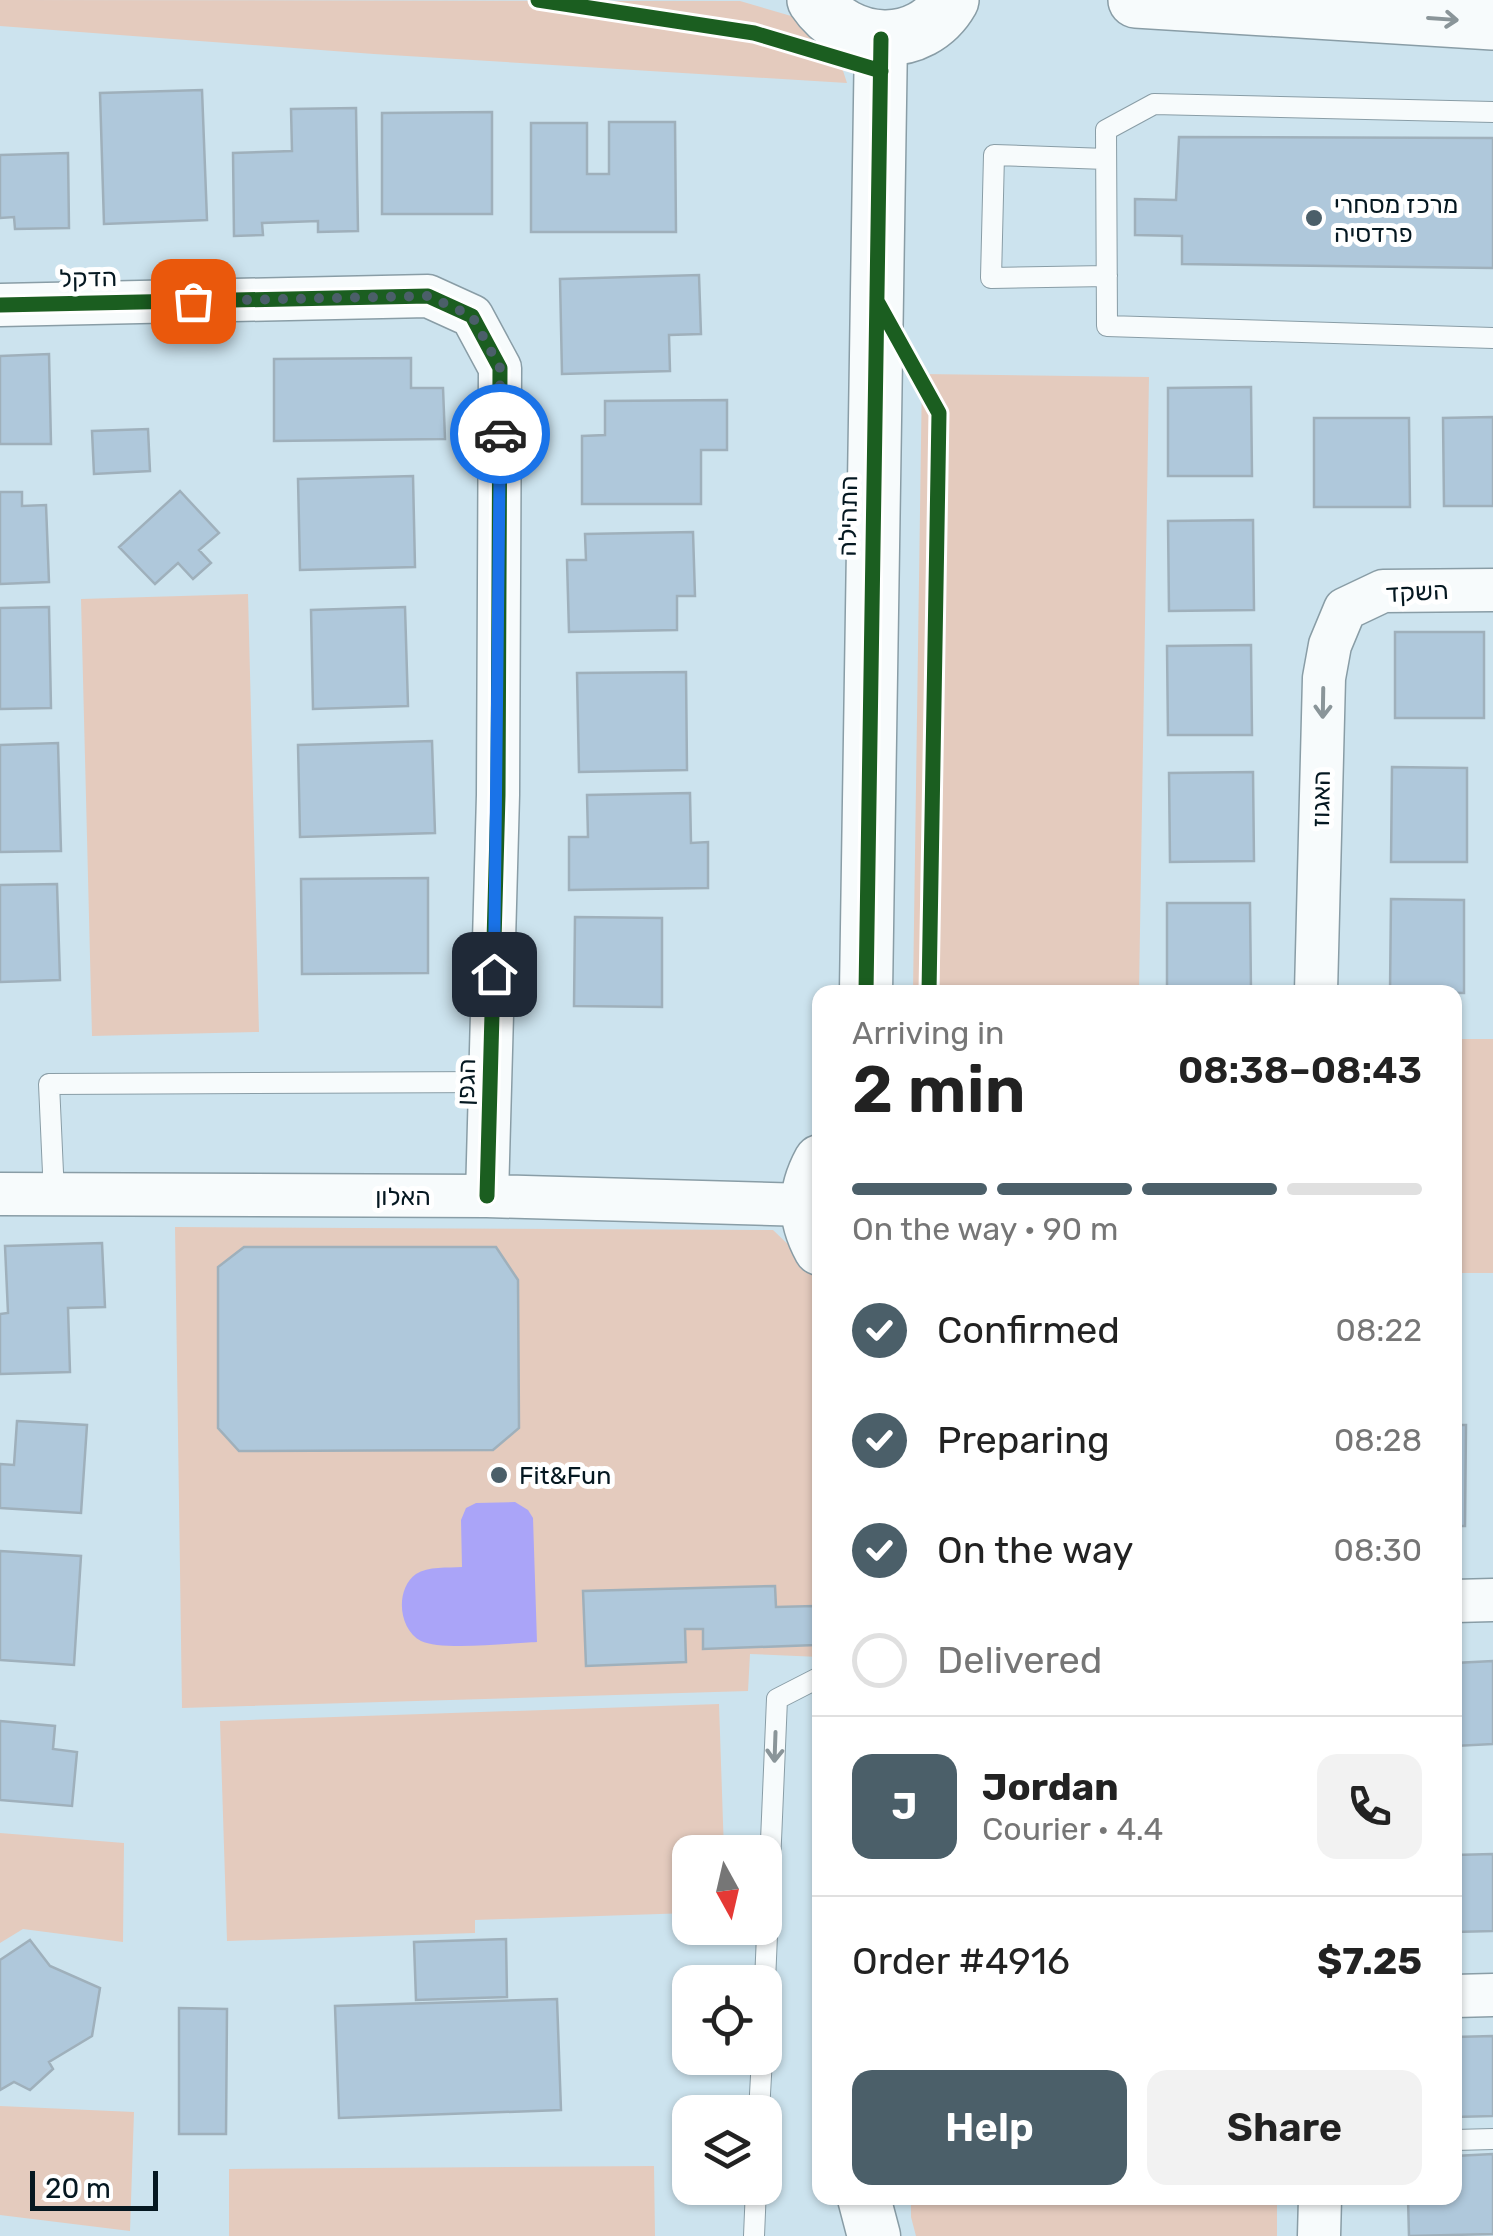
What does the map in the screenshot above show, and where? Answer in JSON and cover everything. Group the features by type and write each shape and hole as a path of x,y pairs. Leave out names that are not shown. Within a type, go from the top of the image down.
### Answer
{"main road":[{"path":"1136,0 1493,22"},
{"path":"813,1 833,22 856,34 882,40 908,36 957,2"}],"street":[{"name":"התהילה","path":"866,985 882,40"},
{"name":"הדקל","path":"0,305 428,296 472,316 500,368"},
{"name":"הגפן","path":"487,1196 498,795 500,368"},
{"name":"השקד","path":"1345,608 1383,590 1493,590"},
{"name":"האגוז","path":"1316,985 1324,678 1330,646 1345,608"},
{"name":"האלון","path":"0,1194 487,1196 812,1205"},
{"path":"1462,1601 1493,1600"},
{"path":"1462,1996 1493,1995"},
{"path":"854,2236 861,2205"},
{"path":"864,2205 874,2236"},
{"path":"1319,2236 1320,2205"}],"lane":[{"path":"1493,112 1154,104 1106,130 1107,326 1493,338"},
{"path":"1106,159 994,155 991,278 1107,276"},
{"path":"54,1195 49,1084 492,1082"},
{"path":"766,1965 777,1698 812,1681"},
{"path":"1462,2140 1493,2139"},
{"path":"754,2236 755,2205"}],"shaded area":[{"path":"0,0 740,1 798,18 836,49 847,83 0,26"},
{"path":"922,374 1149,377 1139,985 913,985"},
{"path":"248,594 259,1032 92,1036 81,599"},
{"path":"1462,1039 1493,1039 1493,1273 1462,1273"},
{"name":"Fit&Fun","path":"175,1227 773,1230 812,1267 812,1657 750,1654 748,1691 182,1708"},
{"name":"Fit&Fun","path":"515,1502 533,1518 537,1642 460,1646 421,1641 408,1628 402,1609 409,1581 426,1570 462,1567 461,1520 466,1508 476,1503"},
{"path":"719,1704 723,1835 672,1835 672,1914 475,1920 475,1933 227,1941 220,1721"},
{"path":"0,1833 124,1843 123,1942 23,1929 0,1943"},
{"path":"0,2106 134,2112 130,2231 0,2215"},
{"path":"654,2166 655,2236 229,2236 229,2169"},
{"path":"911,2205 1277,2205 1277,2236 916,2236"}],"building":[{"path":"202,90 207,220 104,224 100,93"},
{"path":"356,108 358,231 318,232 318,221 262,223 263,235 234,236 233,153 292,151 291,109"},
{"path":"492,112 492,214 382,214 382,113"},
{"path":"609,122 675,122 676,232 531,232 531,123 587,123 587,174 609,174"},
{"name":"מרכז מסחרי פרדסיה","path":"1179,137 1493,138 1493,268 1182,264 1182,236 1135,235 1135,199 1176,200"},
{"path":"68,153 69,228 15,229 14,217 0,218 0,155"},
{"path":"699,275 701,334 669,335 670,371 562,374 560,279"},
{"path":"49,354 51,444 0,444 0,356"},
{"path":"411,358 411,388 443,388 445,439 274,441 274,359"},
{"path":"1251,387 1252,476 1168,476 1168,388"},
{"path":"727,400 727,450 701,450 701,504 582,504 582,436 605,435 605,401"},
{"path":"1493,417 1493,506 1444,506 1443,418"},
{"path":"1314,418 1409,418 1410,507 1314,507"},
{"path":"148,429 150,471 94,474 92,431"},
{"path":"413,476 415,567 300,570 298,479"},
{"path":"180,491 219,533 199,550 211,563 193,579 178,563 155,584 119,547"},
{"path":"0,492 22,492 22,506 46,505 49,582 0,584"},
{"path":"1253,520 1254,610 1169,611 1168,521"},
{"path":"693,532 695,596 677,596 677,630 569,632 567,560 586,560 585,534"},
{"path":"49,607 51,708 0,709 0,608"},
{"path":"405,607 408,706 313,709 311,610"},
{"path":"1395,632 1484,632 1484,718 1395,718"},
{"path":"1251,645 1252,735 1168,735 1167,646"},
{"path":"686,672 687,770 579,772 577,673"},
{"path":"432,741 435,833 300,837 298,745"},
{"path":"58,743 61,851 0,852 0,745"},
{"path":"1392,767 1467,768 1467,862 1391,862"},
{"path":"1253,772 1254,861 1170,862 1169,773"},
{"path":"690,793 691,843 708,842 708,888 569,890 569,837 588,837 587,795"},
{"path":"428,878 428,973 302,974 301,879"},
{"path":"57,884 60,980 0,982 0,885"},
{"path":"1391,899 1464,900 1464,993 1462,985 1390,985"},
{"path":"1167,903 1250,903 1251,985 1167,985"},
{"path":"575,917 662,918 662,1007 574,1006"},
{"path":"102,1243 105,1307 68,1308 70,1372 0,1374 0,1314 8,1313 5,1246"},
{"path":"244,1247 496,1247 518,1280 519,1428 493,1450 239,1451 218,1428 218,1267"},
{"path":"17,1421 87,1425 81,1513 0,1508 0,1464 14,1465"},
{"path":"1462,1425 1466,1425 1462,1526"},
{"path":"0,1551 81,1556 74,1665 0,1660"},
{"path":"775,1586 776,1607 812,1606 812,1645 703,1649 703,1629 685,1629 686,1662 586,1666 583,1591"},
{"path":"1493,1661 1493,1744 1462,1746 1462,1663"},
{"path":"0,1721 55,1726 53,1749 77,1752 72,1806 0,1800"},
{"path":"1493,1854 1493,1931 1462,1932 1462,1855"},
{"path":"506,1939 507,1997 416,2000 414,1942"},
{"path":"30,1940 50,1966 100,1988 92,2036 49,2062 53,2069 30,2090 14,2082 0,2090 0,1960"},
{"path":"557,1999 561,2110 339,2118 335,2006"},
{"path":"179,2008 227,2009 226,2134 179,2134"},
{"path":"1493,2036 1493,2116 1462,2117 1462,2037"},
{"path":"1493,2154 1493,2234 1409,2236 1408,2205 1462,2205 1462,2156"}],"cycle path":[{"path":"538,0 754,33 881,71"},
{"path":"866,985 881,39"},
{"path":"0,305 428,296 472,316 500,368 498,795 487,1196"},
{"path":"878,303 939,413 929,985"}],"way so far":[{"path":"193,301 428,296 472,316 500,368 500,434"}],"place":[{"name":"מרכז מסחרי פרדסיה","path":"1314,218"},
{"name":"Fit&Fun","path":"499,1475"}],"route":[{"path":"494,974 500,434"}]}
